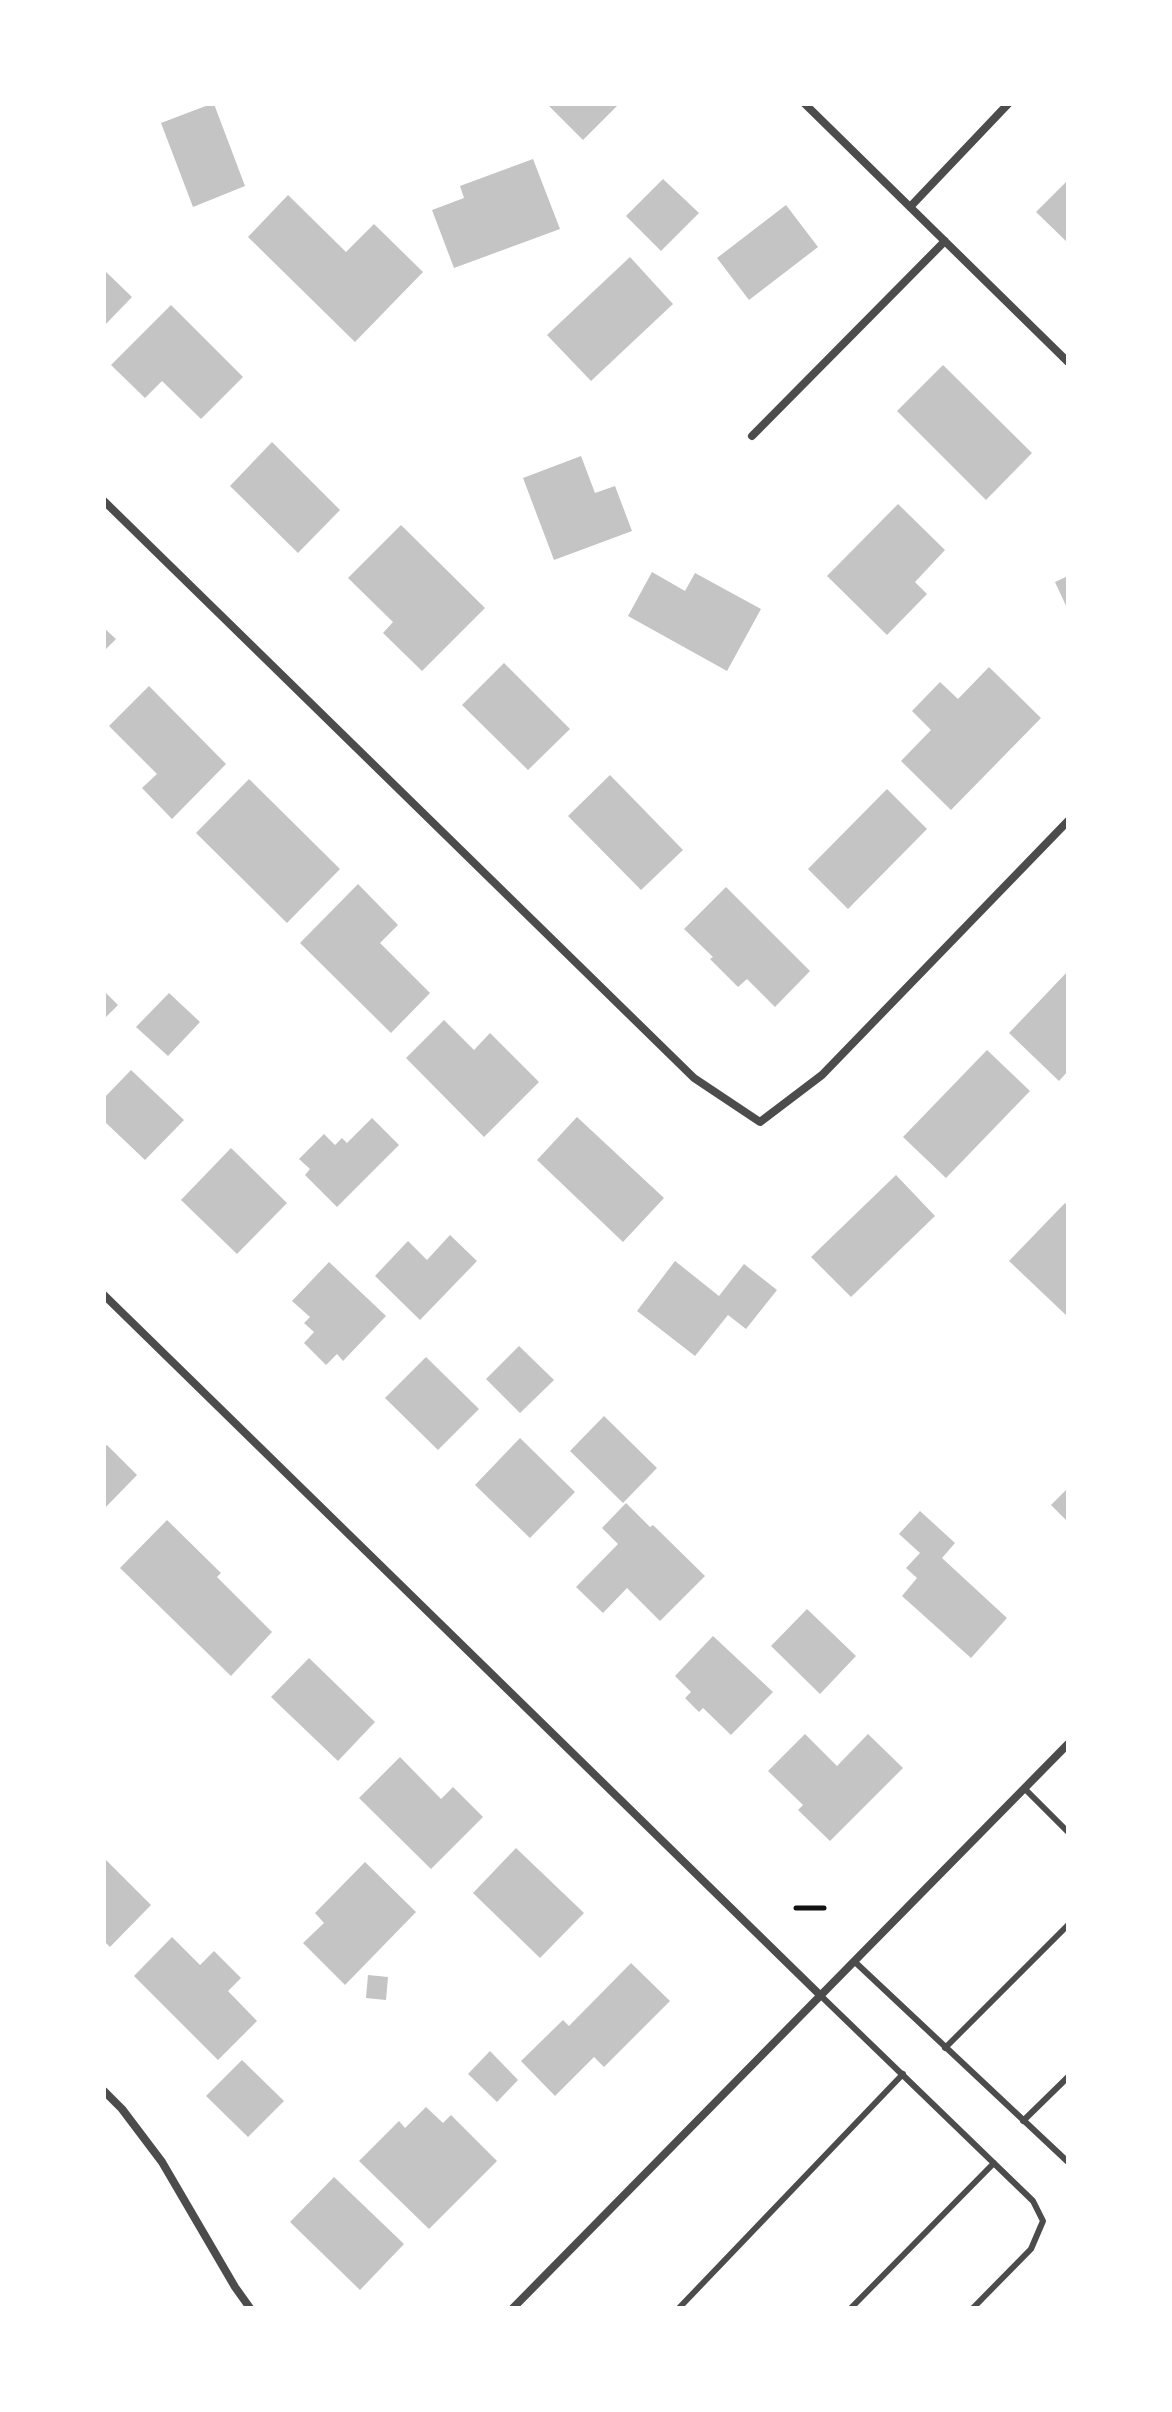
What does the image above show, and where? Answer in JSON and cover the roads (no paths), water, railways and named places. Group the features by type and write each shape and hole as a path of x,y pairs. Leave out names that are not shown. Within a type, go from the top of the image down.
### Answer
{"street":[{"path":"805,104 1068,362"},
{"path":"910,207 1008,104"},
{"path":"752,436 945,241"},
{"path":"104,501 694,1078 760,1122 822,1075 1068,821"},
{"path":"104,1295 821,1996"},
{"path":"513,2308 1068,1744"},
{"path":"104,2091 122,2109 162,2162 250,2308"}],"lane":[{"path":"1025,1789 1068,1832"},
{"path":"945,2048 1068,1925"},
{"path":"855,1962 1068,2162"},
{"path":"821,1996 1033,2201 1043,2221 1031,2249 973,2308"},
{"path":"679,2308 903,2074"},
{"path":"1023,2121 1068,2077"},
{"path":"851,2308 994,2163"}]}
